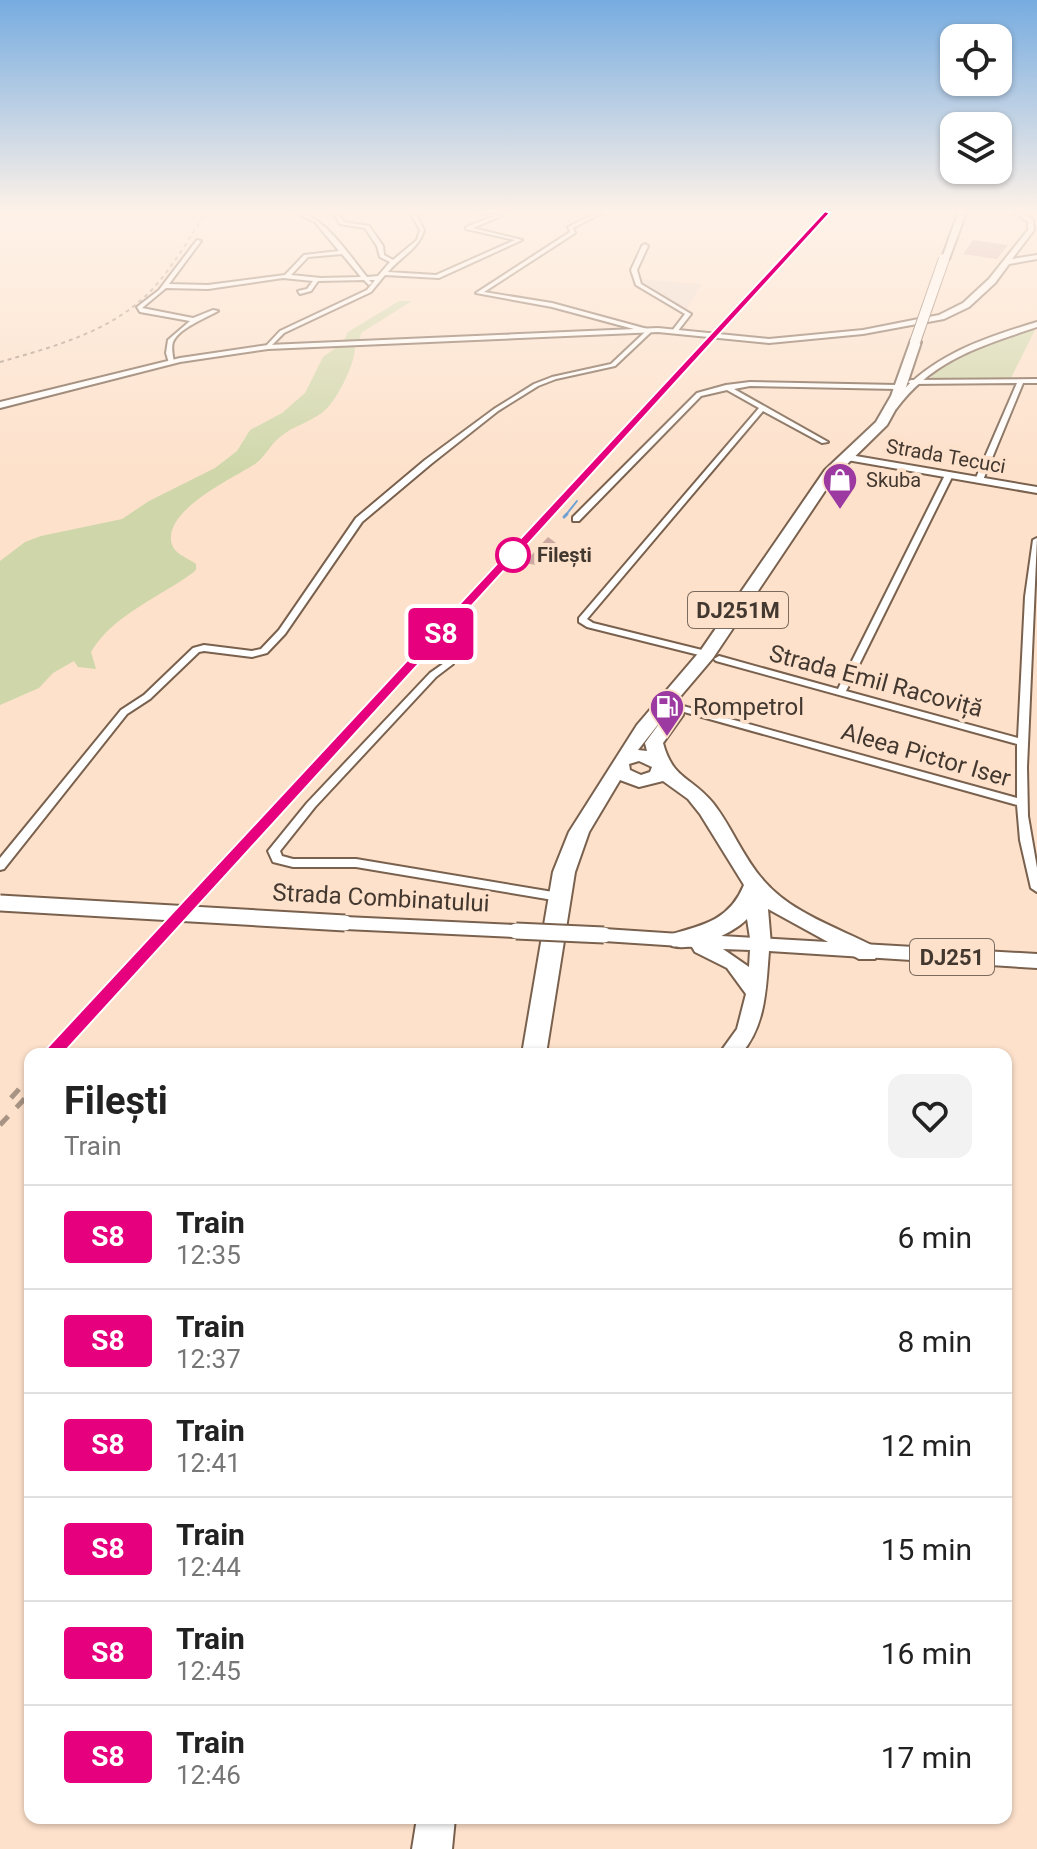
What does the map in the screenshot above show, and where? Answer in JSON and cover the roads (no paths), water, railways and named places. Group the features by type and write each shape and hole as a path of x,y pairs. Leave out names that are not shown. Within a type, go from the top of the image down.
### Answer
{"highway":[{"path":"889,414 930,299"},
{"name":"DJ251M","path":"652,773 654,743 836,484 850,458 889,414"},
{"name":"DJ251M","path":"535,1048 559,897 571,851 597,800 643,729 713,657"},
{"path":"641,755 652,773 621,773 620,762 641,755"},
{"path":"597,800 623,784 652,773"},
{"name":"DJ251","path":"652,773 706,808 755,885 789,915 867,953"},
{"path":"680,940 720,928 738,917 755,885"},
{"path":"755,885 760,945"}],"main road":[{"path":"0,405 171,362 268,347 649,331 747,340 797,340 863,332 941,317 971,299"},
{"name":"DJ251M","path":"889,414 911,382 948,357 1037,324"},
{"name":"Strada Tecuci","path":"850,458 1037,490"},
{"name":"Strada Combinatului","path":"0,903 1037,961"},
{"path":"680,940 718,952 732,961 750,979 757,995"},
{"path":"733,1048 750,1024 757,995 760,945"}],"street":[{"path":"151,299 140,310 194,320"},
{"path":"268,347 282,332 354,299"},
{"path":"517,299 552,305 649,331"},
{"path":"663,299 688,314 675,331"},
{"path":"171,362 168,350 170,340 194,320 215,311"},
{"path":"0,866 124,712 147,697 196,650 204,648 252,654 264,651 282,632 359,520 404,482 515,398 544,381 613,365 649,331"},
{"path":"979,480 1021,381"},
{"path":"911,382 1037,381"},
{"path":"576,519 693,399 706,391 759,384 897,387"},
{"path":"726,387 824,442"},
{"name":"Strada Emil Racoviță","path":"763,407 582,620 590,625 1022,742"},
{"path":"841,692 949,475"},
{"path":"1037,540 1031,576 1022,742 1025,849 1037,888"},
{"path":"450,662 433,675 311,805 278,843 274,851 277,859 293,863 356,863 559,897"},
{"name":"Aleea Pictor Iser","path":"680,708 1022,803"},
{"path":"1024,719 1037,719"}],"waterway":[{"path":"565,516 577,501"}],"railway":[{"path":"0,362 85,334 105,325 142,299"},
{"path":"549,516 749,299"},
{"path":"347,735 551,514"},
{"path":"86,1017 349,733"},
{"path":"58,1048 88,1015"},
{"path":"11,1098 24,1084"},
{"path":"0,1125 24,1099"}],"train":[{"name":"S8","path":"58,1048 747,299"}],"place":[{"name":"Skuba","path":"840,511"},
{"name":"Filești","path":"513,555"},
{"name":"Rompetrol","path":"667,738"}]}
